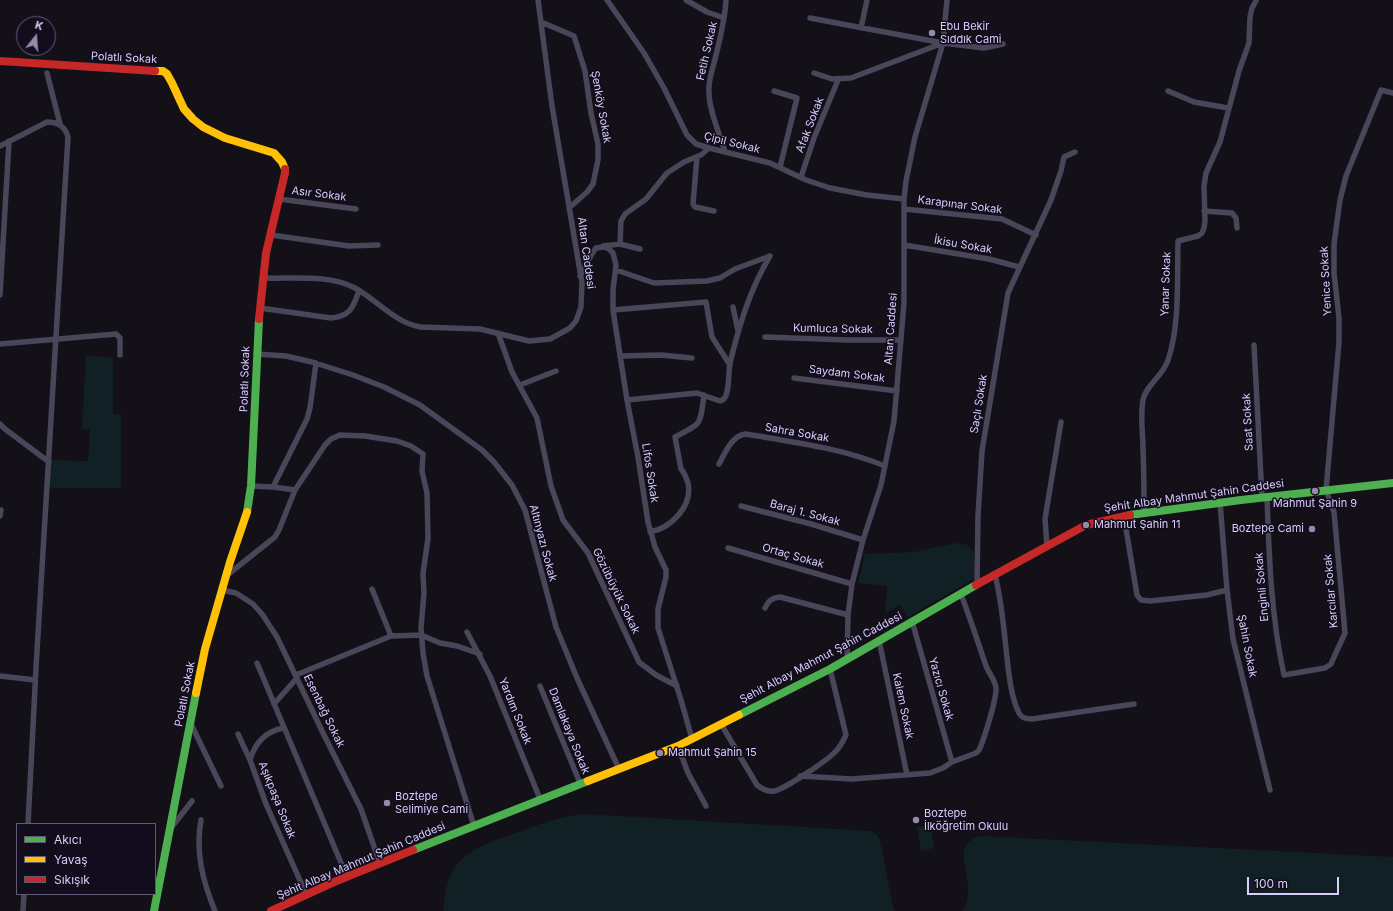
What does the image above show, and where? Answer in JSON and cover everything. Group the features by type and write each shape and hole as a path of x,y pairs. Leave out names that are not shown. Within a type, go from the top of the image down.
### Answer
{"street":[{"name":"Altan Caddesi","path":"264,278 326,279 342,282 359,290 401,320 420,327 473,329 498,333 521,340 537,341 554,337 570,328 578,316 581,307 582,293 552,106 538,0"},
{"name":"Çipil Sokak","path":"607,0 633,36 654,70 688,135 696,144 763,161 780,167 801,178 830,188 848,192 904,199"},
{"path":"686,0 707,12 724,18"},
{"name":"Fetih Sokak","path":"725,152 708,95 710,76 724,18 726,0"},
{"path":"861,28 867,0"},
{"name":"Altan Caddesi","path":"847,659 848,615 852,584 863,540 875,504 885,466 894,421 904,303 904,199 912,150 943,43 947,0"},
{"name":"Yanar Sokak","path":"1144,513 1141,420 1143,400 1150,386 1163,371 1170,354 1175,330 1178,241 1200,235 1205,225 1204,186 1206,173 1220,142 1228,108 1249,43 1250,17 1252,8 1256,2"},
{"path":"810,18 943,43 984,48 1003,44"},
{"name":"Şenköy Sokak","path":"541,22 574,36 585,71 591,113 598,144 598,160 595,181 587,192 569,208"},
{"path":"814,73 825,78 838,80 857,76 943,43"},
{"name":"Polatlı Sokak","path":"0,61 163,71 169,76 178,99 184,109 201,125 225,139 270,152 279,157 285,170 266,253 257,354 251,486 246,516 226,576 206,649 154,911"},
{"path":"28,823 35,680 68,140 66,131 60,124 47,73"},
{"name":"Afak Sokak","path":"801,178 814,138 838,80"},
{"name":"Yenice Sokak","path":"1326,490 1339,342 1339,318 1334,273 1334,244 1340,200 1346,176 1381,90 1393,93"},
{"path":"774,91 797,98 780,167"},
{"path":"1168,91 1194,102 1228,108"},
{"path":"0,146 44,122 60,124"},
{"path":"0,295 9,141"},
{"path":"620,244 621,221 625,214 646,199 666,173 684,162 704,153 709,148"},
{"name":"Saçlı Sokak","path":"977,584 978,509 984,437 1008,293 1019,267 1036,234 1056,186 1064,157 1075,152"},
{"path":"697,157 693,204 696,207 714,211"},
{"name":"Asır Sokak","path":"279,199 356,209"},
{"name":"Karapınar Sokak","path":"904,209 1002,219 1036,234"},
{"path":"1204,211 1232,213 1236,218 1237,228"},
{"path":"270,235 349,246 378,245"},
{"path":"580,276 594,250 601,246 620,244 640,250"},
{"name":"İkisu Sokak","path":"904,245 989,259 1019,267"},
{"name":"Lifos Sokak","path":"601,246 607,248 613,253 616,261 613,290 613,310 627,400 650,532 655,547 666,570 666,577 658,609 658,628 692,739"},
{"path":"616,270 654,283 707,281 720,278 735,269 770,256 758,279 738,331 724,399 720,401 698,393 627,400"},
{"path":"260,308 331,318 341,317 352,309 359,290"},
{"path":"613,310 706,302 712,336 730,365"},
{"path":"733,307 738,331"},
{"name":"Gözübüyük Sokak","path":"498,333 512,372 539,424 551,486 563,520 588,554 639,662 656,675 677,686"},
{"path":"0,344 116,334 120,338 120,355"},
{"name":"Kumluca Sokak","path":"765,338 901,340"},
{"name":"Saat Sokak","path":"1254,345 1264,496"},
{"name":"Altınyazı Sokak","path":"257,354 286,356 316,363 369,381 420,404 485,453 506,476 518,495 528,518 556,627 619,769"},
{"path":"620,356 661,355 692,358"},
{"path":"274,487 309,414 316,363"},
{"path":"520,385 556,371"},
{"name":"Saydam Sokak","path":"794,378 897,391"},
{"path":"650,532 663,528 670,523 683,509 686,502 688,485 685,473 681,470 675,437 695,427 700,418 704,395"},
{"path":"1047,546 1045,519 1061,422"},
{"path":"0,424 49,462"},
{"path":"226,576 275,537 295,490 325,445 331,439 337,436 349,434 391,440 410,446 423,454 422,471 427,493 428,538 423,574 423,652 427,676 450,745 474,826"},
{"name":"Sahra Sokak","path":"718,464 731,444 740,435 746,434 842,452 863,457 885,466"},
{"name":"Şehit Albay Mahmut Şahin Caddesi","path":"271,911 306,894 347,877 580,783 678,746 830,669 977,584 1086,525 1102,520 1220,502 1393,483"},
{"path":"251,486 295,490"},
{"name":"Karcılar Sokak","path":"1284,675 1327,667 1334,657 1345,633 1334,512 1326,490"},
{"name":"Enginli Sokak","path":"1264,496 1269,574 1278,648 1284,675"},
{"name":"Şahin Sokak","path":"1220,502 1227,590 1233,639 1270,790"},
{"name":"Baraj 1. Sokak","path":"741,506 811,524 863,540"},
{"path":"0,510 0,516"},
{"path":"1124,517 1137,595 1141,600 1147,602 1207,596 1227,590"},
{"name":"Ortaç Sokak","path":"728,548 852,584"},
{"path":"995,575 1002,606 1010,683 1018,711 1021,716 1025,719 1032,719 1134,704"},
{"path":"372,589 391,636"},
{"name":"Esenbağ Sokak","path":"222,590 242,596 258,609 277,637 361,809 380,864"},
{"path":"800,776 852,778 930,773 943,768 952,762 976,753 979,750 995,701 997,690 995,680 987,668 961,594"},
{"path":"765,608 768,601 772,598 780,597 848,615"},
{"name":"Yazıcı Sokak","path":"912,622 952,762"},
{"name":"Yardım Sokak","path":"467,632 480,654 490,676 540,799"},
{"path":"274,704 296,677 391,636 422,635 440,643 457,646 480,654"},
{"name":"Kalem Sokak","path":"879,640 907,775"},
{"path":"258,663 347,877"},
{"path":"721,724 755,783 769,791 776,790 813,769 832,755 840,746 846,735 830,669"},
{"path":"0,676 35,680"},
{"name":"Damlakaya Sokak","path":"540,686 580,783"},
{"path":"191,724 221,786"},
{"name":"Aşıkpaşa Sokak","path":"284,728 273,731 264,737 255,748 250,760 266,804 306,894"},
{"path":"238,734 250,760"},
{"path":"678,746 688,773 706,806"},
{"path":"170,829 192,801"},
{"path":"201,820 199,836 200,858 207,890 215,911"},
{"path":"23,911 24,895"}],"shaded area":[{"path":"86,355 113,358 113,414 121,414 121,488 47,488 49,460 88,461 90,430 82,428"},
{"path":"956,543 968,545 974,553 974,577 972,580 908,617 900,605 885,613 887,586 858,583 865,554 914,552"},
{"path":"584,814 871,831 877,835 880,840 895,911 443,911 446,888 452,872 461,860 477,848 494,840 560,818"},
{"path":"930,825 934,848 921,851 917,827"},
{"path":"982,836 1393,857 1393,911 962,911 968,899 968,884 963,854 964,850 969,842"}],"traffic: fast":[{"path":"247,512 251,486 259,319"},
{"path":"1130,515 1241,500 1393,483"},
{"path":"739,715 830,669 976,585"},
{"path":"154,911 196,693"},
{"path":"413,850 588,781"}],"traffic: slow":[{"path":"155,71 163,71 167,74 184,109 203,127 225,138 274,153 282,162 285,169"},
{"path":"196,693 205,649 230,562 247,512"},
{"path":"588,781 678,746 739,715"}],"traffic: jam":[{"path":"0,61 155,71"},
{"path":"259,319 266,253 285,169"},
{"path":"976,585 1086,525 1130,515"},
{"path":"271,911 334,882 413,850"}],"place":[{"name":"Ebu Bekir Sıddık Cami","path":"932,33"},
{"name":"Mahmut Şahin 9","path":"1315,491"},
{"name":"Mahmut Şahin 11","path":"1086,525"},
{"name":"Boztepe Cami","path":"1312,529"},
{"name":"Mahmut Şahin 15","path":"660,753"},
{"name":"Boztepe Selimiye Cami","path":"387,803"},
{"name":"Boztepe İlköğretim Okulu","path":"916,820"}]}
